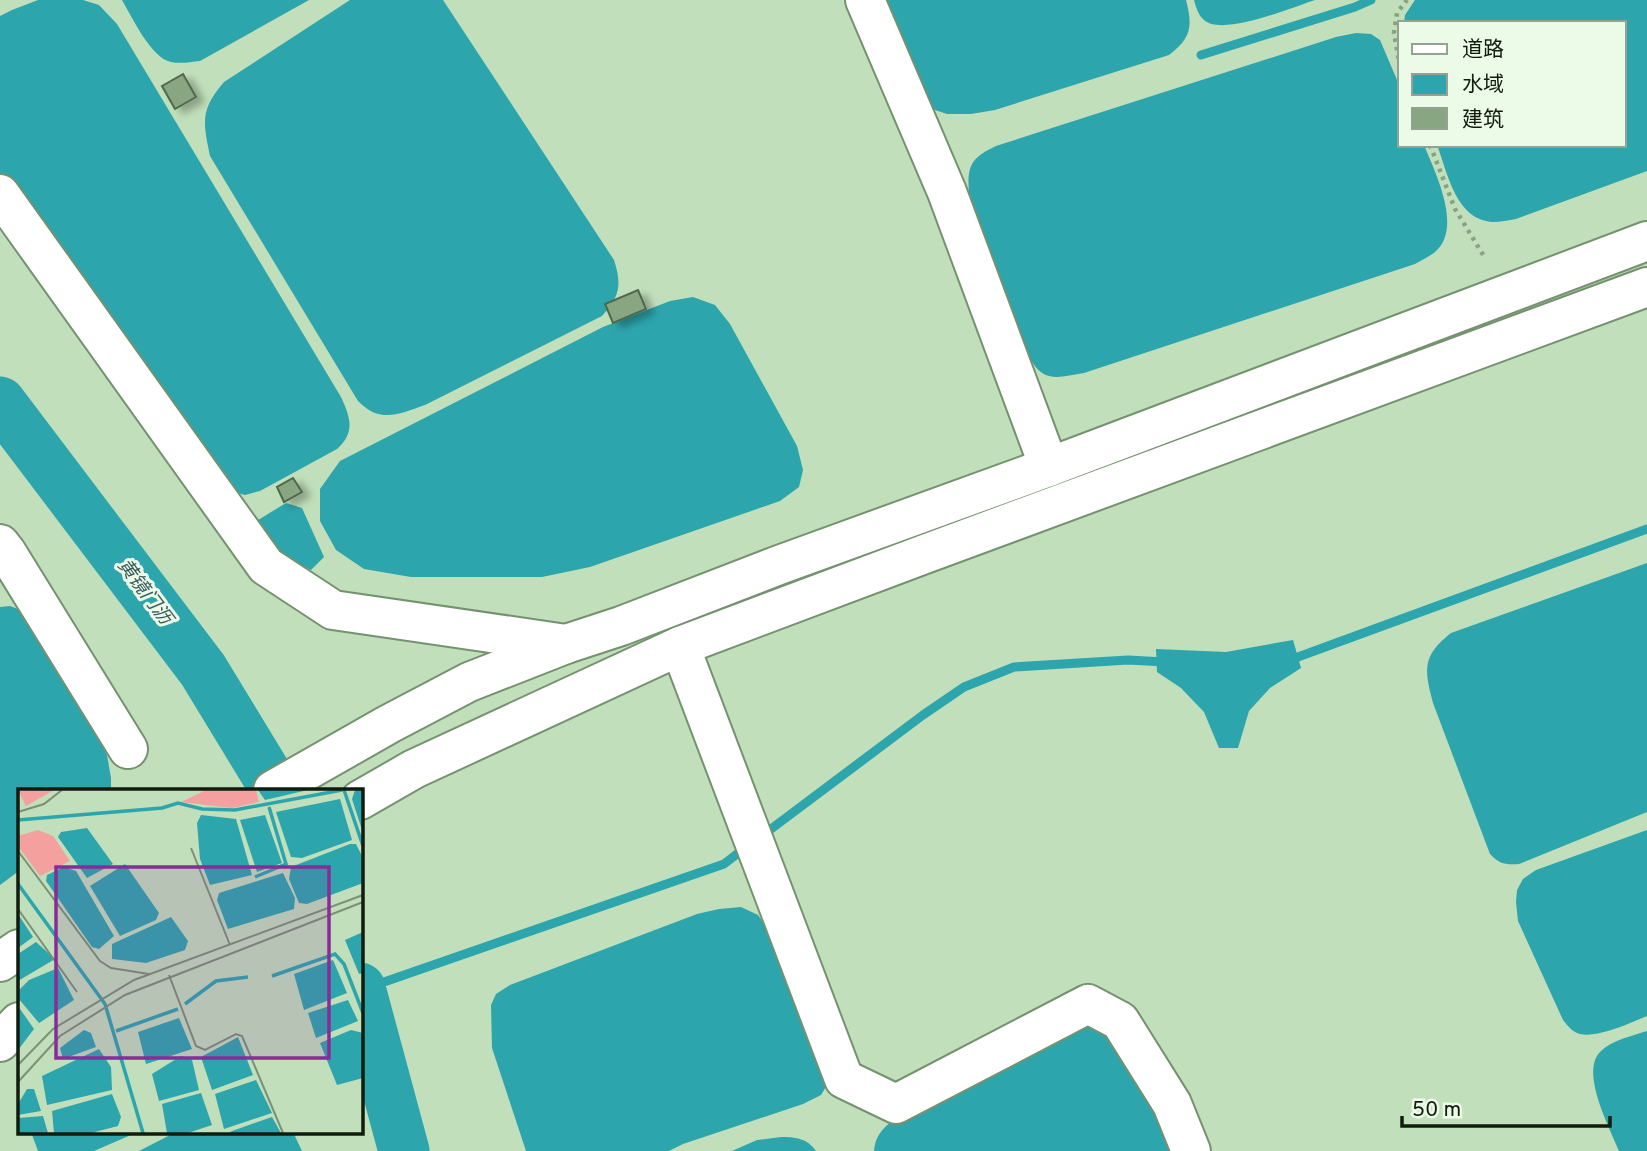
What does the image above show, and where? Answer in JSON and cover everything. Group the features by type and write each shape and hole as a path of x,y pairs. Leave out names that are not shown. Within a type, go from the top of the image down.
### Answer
{"main road":[{"path":"865,0 947,192 1049,467"},
{"path":"0,194 266,566 333,610 566,644"},
{"path":"275,789 469,682 1647,241"},
{"path":"362,799 414,769 680,646 1647,287"},
{"path":"0,544 128,749"},
{"path":"621,626 637,666"},
{"path":"680,646 844,1079 897,1104 1088,1004 1120,1021 1172,1104 1191,1151"},
{"path":"0,962 18,950"},
{"path":"0,1042 18,1023"}],"path":[{"path":"1398,55 1394,33 1397,13 1406,0"},
{"path":"1431,147 1455,209 1485,258"}],"water":[{"path":"38,0 83,0 99,5 117,24 341,397 350,425 347,437 337,449 260,491 245,495 230,491 0,175 0,16"},
{"path":"122,0 309,0 200,61 178,63 164,59 156,53"},
{"path":"350,0 443,0 614,260 618,276 616,296 602,316 425,405 390,415 374,413 358,401 210,156 205,125 207,109 224,82"},
{"path":"885,0 1186,0 1189,25 1182,43 1169,55 995,110 947,114 929,108"},
{"path":"1194,0 1315,0 1258,19 1226,25 1204,20"},
{"path":"1415,0 1647,0 1647,171 1516,219 1493,222 1470,213 1455,194 1438,147 1626,147 1626,21 1404,21"},
{"path":"1356,33 1371,34 1380,40 1398,82 1398,147 1425,147 1444,198 1447,226 1438,249 1415,264 1084,373 1053,377 1041,372 1030,358 969,194 970,170 976,159 996,146 1336,37"},
{"path":"693,297 715,305 730,324 797,446 803,470 799,487 780,501 590,567 542,577 411,577 364,569 336,550 320,521 320,489 340,461 603,327 670,301"},
{"path":"286,503 302,508 324,557 311,570 280,555 253,523"},
{"path":"1647,563 1647,812 1519,864 1500,862 1490,854 1433,703 1427,672 1430,656 1451,633"},
{"path":"10,606 26,612 42,625 107,755 111,789 18,789 18,872 0,885 0,607"},
{"path":"1293,640 1301,668 1270,688 1249,711 1238,748 1219,748 1204,712 1181,688 1157,672 1156,649 1226,652"},
{"path":"1647,830 1647,1016 1605,1032 1587,1035 1577,1033 1563,1020 1518,921 1517,890 1523,879 1536,870"},
{"path":"741,907 758,915 772,935 830,1080 821,1095 803,1104 669,1151 526,1151 492,1048 491,1005 496,994 510,985 697,914"},
{"path":"1096,1025 1132,1057 1169,1151 874,1151 879,1134 892,1121 1072,1027"},
{"path":"1647,1031 1647,1151 1619,1151 1598,1100 1593,1072 1595,1060 1601,1051 1611,1044"},
{"path":"32,1134 133,1134 94,1151 38,1151"},
{"path":"172,1134 294,1134 302,1151 139,1151"},
{"path":"781,1137 800,1139 809,1143 816,1151 732,1151 757,1140"}],"building":[{"path":"183,74 196,97 175,109 162,86"},
{"path":"638,290 646,309 613,323 605,304"},
{"path":"293,478 302,492 284,502 277,487"}],"waterway":[{"path":"1201,55 1371,0"},
{"name":"黄镜门沥","path":"0,402 203,670 275,789"},
{"path":"1287,661 1647,529"},
{"path":"763,835 964,687 1014,667 1128,660 1165,662"},
{"path":"362,990 724,864 746,847"},
{"name":"黄镜门沥","path":"362,995 404,1151"}]}
